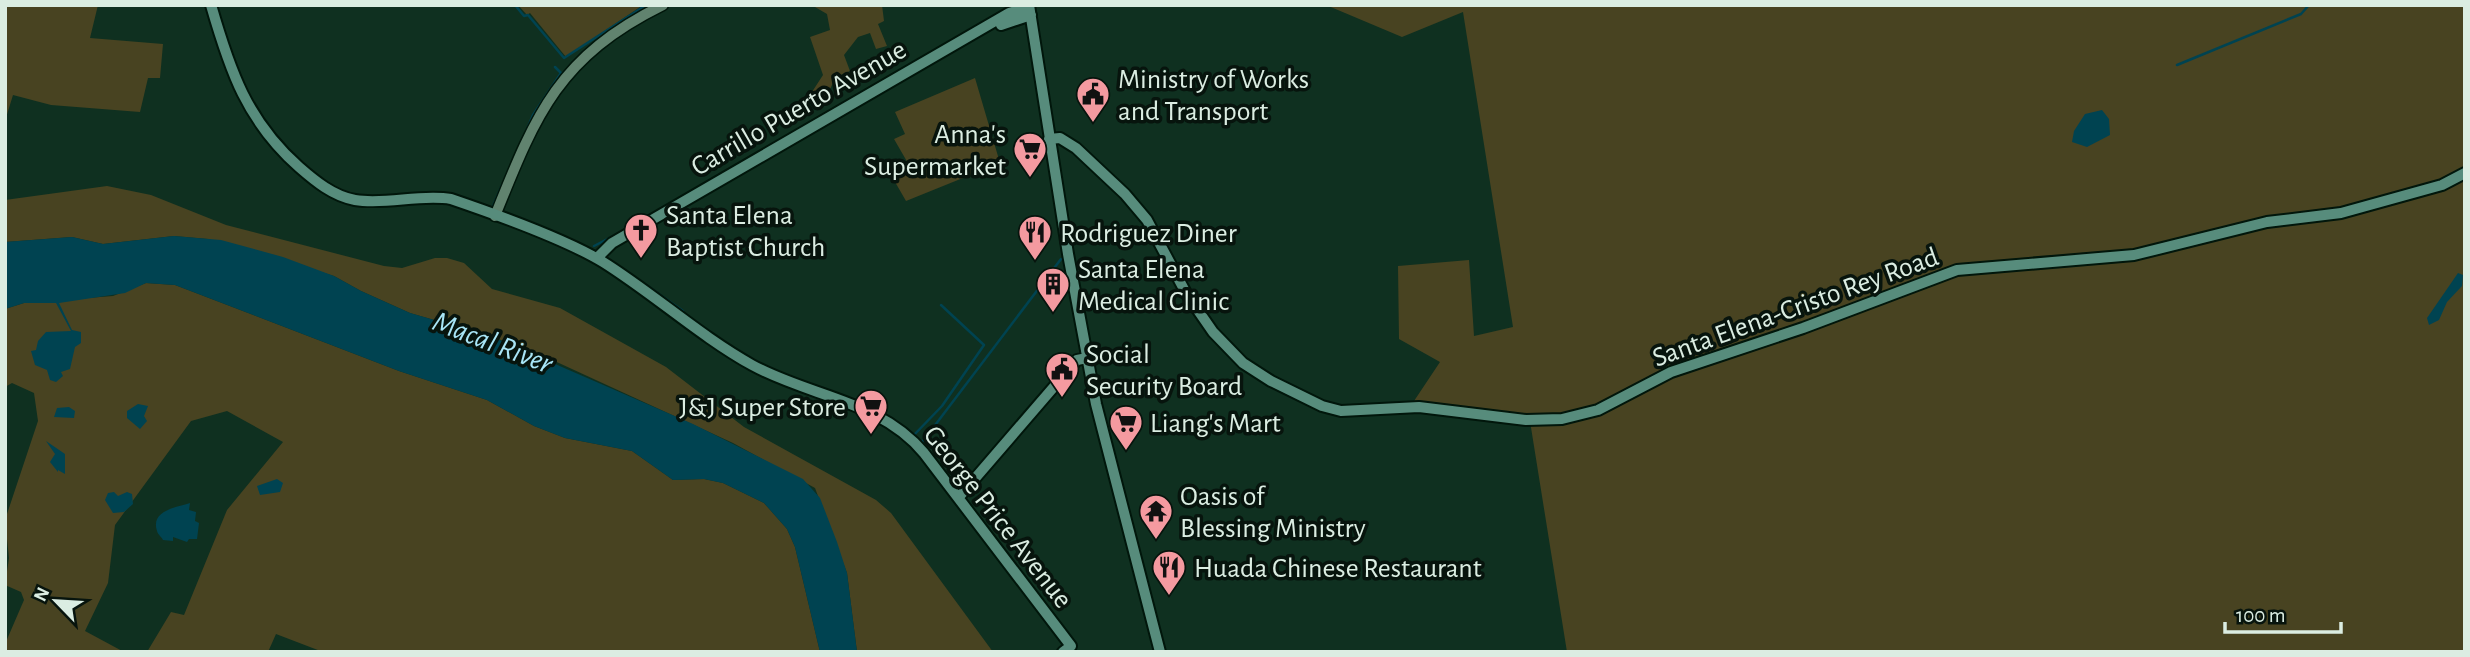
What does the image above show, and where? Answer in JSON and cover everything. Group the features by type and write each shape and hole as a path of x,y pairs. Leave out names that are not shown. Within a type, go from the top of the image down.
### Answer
{"main road":[{"name":"George Price Avenue","path":"211,5 230,66 253,116 273,143 319,183 339,195 358,200 439,197 495,216 600,260 750,364 861,408 900,428 959,497 1067,649"},
{"path":"1030,9 1049,139 1087,358 1116,488 1160,652"},
{"name":"Carrillo Puerto Avenue","path":"600,260 612,243 796,134 1009,13 1030,9"},
{"name":"Santa Elena-Cristo Rey Road","path":"1049,139 1060,138 1076,148 1125,194 1147,220 1186,293 1213,332 1236,357 1271,381 1322,406 1341,411 1419,407 1526,420 1562,419 1598,410 1685,366 1790,333 1957,270 2134,255 2267,222 2341,213 2442,185 2465,173"},
{"path":"959,497 1077,360 1087,358"}],"street":[{"path":"495,216 535,121 556,87 604,42 663,5"}],"shaded area":[{"path":"5,5 98,5 90,38 163,44 160,78 148,78 140,112 51,105 13,95 5,121"},
{"path":"518,5 643,5 566,57 530,13 527,15"},
{"path":"882,5 884,21 878,24 887,46 876,49 870,33 858,37 844,55 850,71 836,77 825,99 810,95 823,75 810,37 830,30 827,14 815,7"},
{"path":"1326,5 2465,5 2465,652 1567,652 1529,415 1506,416 1414,401 1440,362 1399,339 1398,266 1469,260 1474,336 1513,327 1463,12 1402,37"},
{"path":"975,78 1000,163 906,201 891,175 909,165 894,139 905,134 895,112"},
{"path":"107,186 151,195 226,225 384,266 402,268 435,258 447,258 464,263 492,289 560,308 666,367 744,427 876,500 891,513 993,652 857,652 847,573 815,488 733,443 548,358 493,337 410,313 334,276 208,239 174,236 103,244 72,237 5,242 5,200"},
{"path":"146,283 175,285 399,371 487,400 534,426 565,438 632,451 673,480 704,479 723,483 764,503 787,529 795,547 820,652 323,652 276,634 268,652 147,652 171,612 184,615 227,510 283,442 227,411 191,421 115,525 108,583 85,631 124,652 5,652 5,644 24,600 21,592 5,585 9,558 5,520 38,421 34,393 12,383 5,387 5,309 24,303 113,296"}],"water":[{"path":"2102,110 2109,119 2110,135 2087,147 2072,142 2074,131 2085,114"},
{"name":"Macal River","path":"174,236 221,240 283,257 334,276 410,313 493,337 693,424 803,479 820,498 847,573 857,652 820,652 795,547 787,529 764,503 723,483 704,479 673,480 632,451 565,438 534,426 487,400 399,371 175,285 146,283 125,293 59,303 72,330 81,332 81,343 75,347 70,369 61,372 63,376 56,382 50,380 47,370 35,365 31,351 36,350 38,341 46,332 71,331 56,303 24,303 5,309 5,242 72,237 103,244"},
{"path":"2458,273 2463,275 2462,286 2447,302 2439,320 2429,325 2427,318"},
{"path":"138,404 148,406 144,416 147,421 140,429 127,418 127,411"},
{"path":"69,407 75,411 74,418 54,417 57,408"},
{"path":"46,441 65,454 65,474 58,472 50,462 55,454"},
{"path":"277,479 283,483 280,492 260,495 257,486"},
{"path":"114,492 118,496 127,492 132,494 133,504 124,512 113,513 105,500 108,493"},
{"path":"190,503 189,510 196,512 195,521 199,523 197,539 189,539 187,542 173,537 173,541 163,540 157,531 158,518 172,508"}],"waterway":[{"path":"515,5 524,16 528,15 564,58 646,5"},
{"path":"2177,65 2301,14 2309,5"},
{"path":"522,141 533,115 561,73 555,67"},
{"path":"491,211 502,185"},
{"path":"594,246 621,232"},
{"path":"920,445 1061,259"},
{"path":"629,273 683,311"},
{"path":"913,436 942,406 984,345 941,305"}],"place":[{"name":"Ministry of Works and Transport","path":"1093,124"},
{"name":"Anna's Supermarket","path":"1030,179"},
{"name":"Santa Elena Baptist Church","path":"641,260"},
{"name":"Rodriguez Diner","path":"1035,262"},
{"name":"Santa Elena Medical Clinic","path":"1053,314"},
{"name":"Social Security Board","path":"1062,399"},
{"name":"J&J Super Store","path":"871,436"},
{"name":"Liang's Mart","path":"1126,452"},
{"name":"Oasis of Blessing Ministry","path":"1156,541"},
{"name":"Huada Chinese Restaurant","path":"1169,597"}]}
